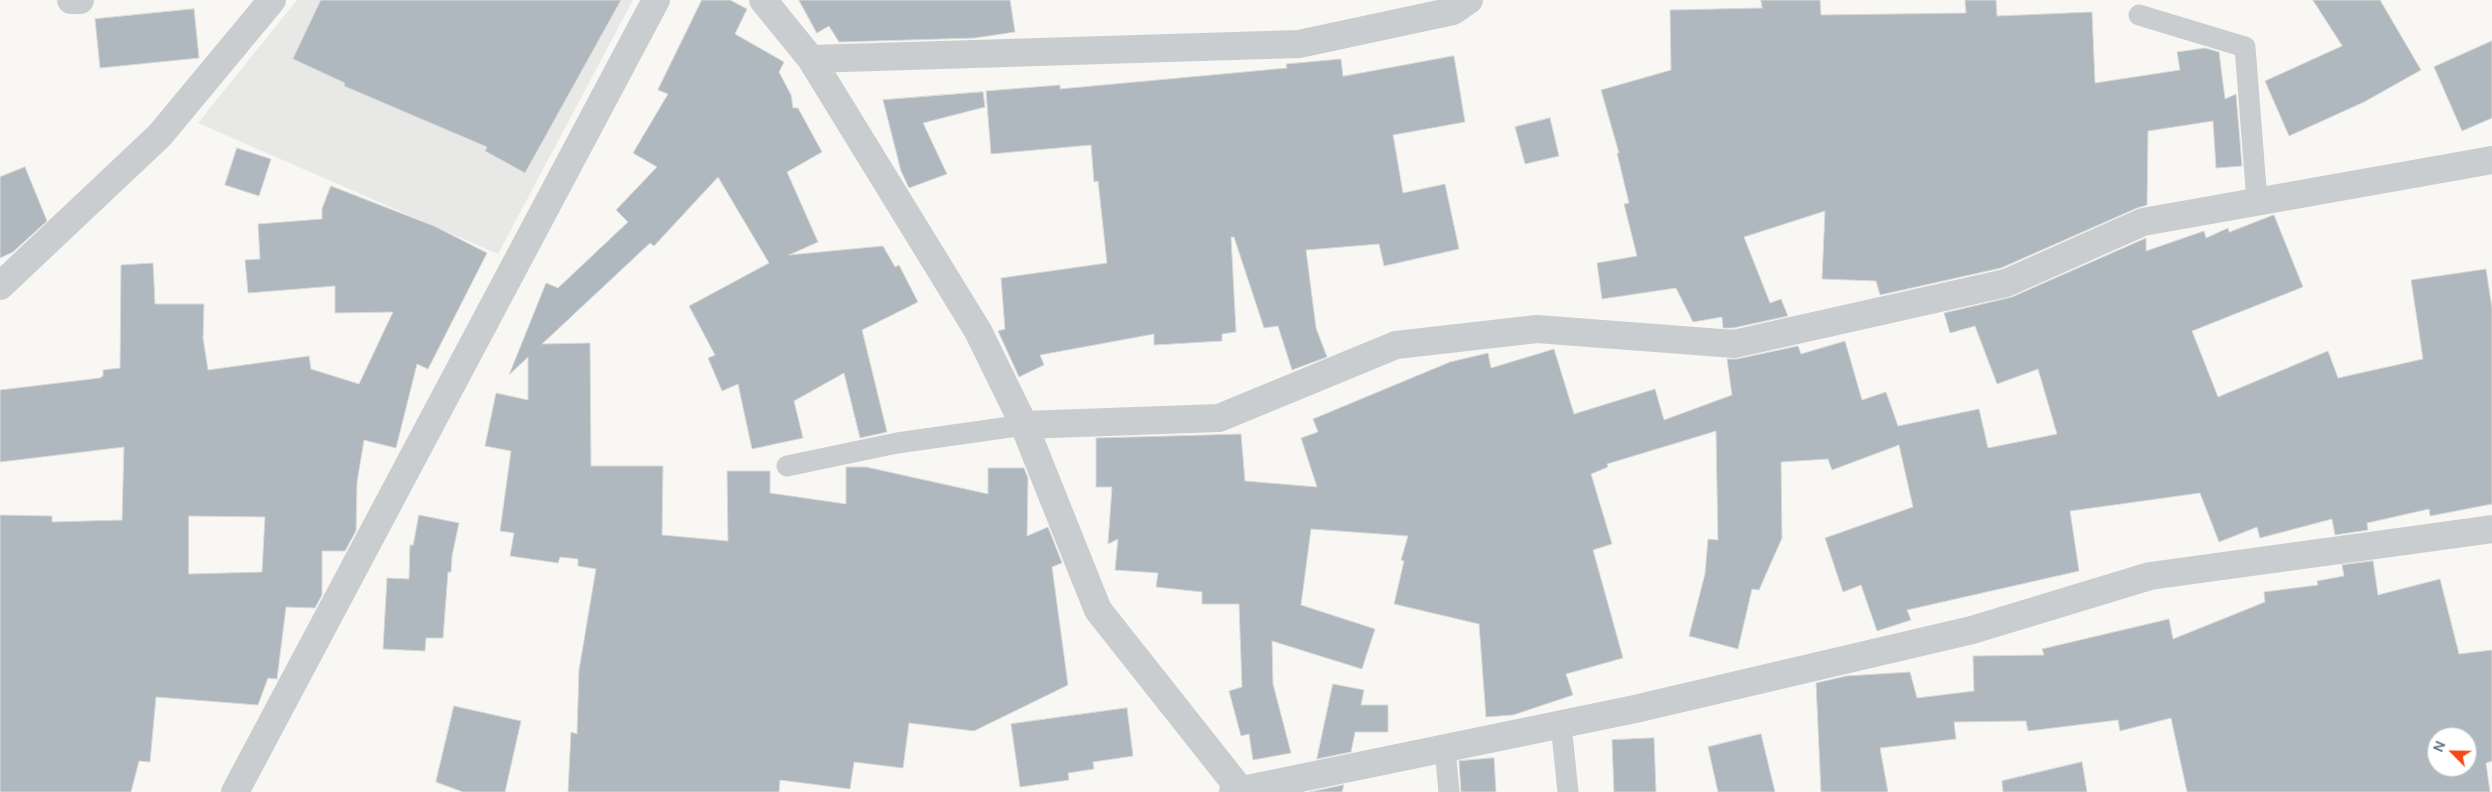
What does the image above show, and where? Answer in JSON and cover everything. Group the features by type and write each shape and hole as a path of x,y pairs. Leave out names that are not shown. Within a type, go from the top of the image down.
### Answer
{"street":[{"path":"72,0 80,0"},
{"path":"0,286 160,135 272,0"},
{"path":"235,792 440,403 656,0"},
{"path":"763,0 811,59 978,330 1024,425 1098,610 1239,792 1635,709 1972,630 2150,576 2492,529"},
{"path":"811,59 1299,44 1453,11 1469,0"},
{"path":"1024,425 1219,418 1396,345 1538,330 1734,344 2006,283 2143,222 2492,160"}],"lane":[{"path":"2139,16 2246,46 2258,201"},
{"path":"787,466 898,443 1024,425"},
{"path":"1561,724 1568,792"},
{"path":"1445,748 1449,792"}],"shaded area":[{"path":"297,0 633,0 498,254 198,123"}],"building":[{"path":"321,0 621,0 525,173 485,151 487,147 344,86 345,83 293,59"},
{"path":"702,0 730,0 747,9 735,34 784,62 779,72 791,95 793,108 798,108 822,152 787,172 818,242 789,255 883,246 895,267 899,265 918,302 862,330 887,432 860,438 844,373 794,401 803,438 752,449 738,384 722,391 708,358 715,355 689,306 769,263 718,177 654,246 650,243 542,344 590,343 591,466 663,466 662,535 728,541 727,471 770,471 770,493 846,504 846,467 866,467 988,494 988,468 1024,468 1028,478 1027,536 1048,527 1062,563 1052,567 1068,685 974,731 909,723 903,768 854,762 850,789 780,780 779,792 568,792 571,732 577,734 579,670 596,569 578,566 578,559 560,557 558,563 510,556 514,533 500,531 511,451 485,446 496,393 528,400 528,357 509,375 546,283 558,288 628,222 616,210 657,167 633,153 668,94 658,90"},
{"path":"799,0 1010,0 1015,32 975,38 839,42 829,26 817,33"},
{"path":"1761,0 1820,0 1821,15 1966,13 1965,0 1996,0 1997,16 2092,12 2095,83 2180,70 2177,52 2205,48 2219,52 2225,99 2236,94 2242,166 2216,168 2213,121 2148,131 2147,205 2001,268 1880,295 1876,281 1822,279 1825,211 1744,237 1770,303 1781,299 1788,316 1733,328 1723,328 1722,317 1693,322 1676,288 1602,299 1597,263 1637,256 1624,204 1629,203 1617,153 1619,153 1601,90 1671,70 1670,10 1762,8"},
{"path":"2313,0 2380,0 2421,70 2364,102 2289,136 2265,81 2342,46"},
{"path":"194,9 199,58 100,68 95,19"},
{"path":"2492,41 2492,118 2462,131 2434,67"},
{"path":"1454,56 1465,122 1393,135 1403,193 1445,184 1459,249 1384,266 1379,244 1306,250 1316,328 1327,357 1292,370 1278,326 1264,328 1234,237 1231,237 1236,332 1222,334 1222,341 1154,345 1154,334 1040,355 1044,365 1019,377 998,331 1005,329 1001,278 1107,263 1098,181 1094,182 1091,145 991,154 986,91 1060,85 1060,89 1287,68 1286,64 1341,59 1343,76"},
{"path":"983,92 985,107 923,123 947,174 909,188 901,171 883,100"},
{"path":"1550,118 1559,156 1525,164 1515,127"},
{"path":"237,148 271,159 259,196 225,185"},
{"path":"25,167 47,221 13,252 0,258 0,177"},
{"path":"331,186 434,226 487,253 428,369 417,364 396,448 364,440 357,482 356,531 345,551 322,551 322,595 315,608 286,607 277,679 268,678 258,705 156,697 150,762 139,761 131,792 0,792 0,515 52,516 52,522 122,520 124,447 0,462 0,390 100,378 103,376 103,370 120,368 121,265 153,263 155,304 204,304 203,338 208,370 309,356 311,369 359,384 393,312 335,313 335,286 248,293 245,260 260,259 258,224 322,219 322,209","holes":["189,516 265,517 262,572 189,574"]},
{"path":"2274,215 2303,287 2192,331 2218,397 2328,351 2338,378 2423,359 2411,280 2486,269 2492,308 2492,504 2430,516 2429,509 2367,523 2368,530 2335,535 2332,519 2260,538 2257,527 2219,542 2200,493 2070,511 2079,571 1907,610 1911,620 1877,631 1861,585 1843,592 1825,538 1913,507 1899,445 1832,470 1828,459 1781,462 1782,538 1759,590 1752,589 1738,649 1689,636 1705,574 1708,539 1718,540 1716,431 1607,464 1608,467 1591,474 1612,544 1593,550 1623,658 1566,674 1573,695 1513,715 1486,717 1479,624 1394,604 1404,561 1401,560 1408,536 1311,529 1301,605 1375,629 1362,669 1272,641 1273,684 1291,753 1253,760 1249,734 1241,736 1229,691 1242,687 1239,604 1202,604 1202,592 1156,587 1158,573 1115,570 1118,539 1108,544 1112,487 1096,487 1096,438 1241,434 1245,481 1317,487 1301,438 1318,432 1313,419 1450,362 1488,353 1491,368 1554,349 1574,414 1655,389 1664,420 1732,395 1727,359 1737,359 1798,346 1801,354 1845,341 1862,400 1886,392 1898,426 1979,409 1988,448 2057,434 2038,369 1997,384 1975,326 1950,333 1944,313 2012,297 2146,238 2146,251 2204,231 2206,238 2228,228 2229,232"},
{"path":"419,515 459,523 452,556 451,572 448,572 443,638 426,638 425,651 383,649 387,578 409,579 410,545 413,545"},
{"path":"2373,561 2378,595 2440,579 2459,654 2492,650 2492,761 2486,763 2490,792 2187,792 2171,718 2120,731 2118,720 2028,731 2026,721 1954,722 1956,739 1880,748 1888,792 1821,792 1816,683 1846,676 1910,672 1917,698 1974,691 1973,656 2044,655 2042,649 2169,619 2173,639 2265,602 2264,592 2318,585 2317,581 2344,576 2342,565"},
{"path":"1333,684 1364,690 1361,705 1388,705 1388,732 1355,732 1351,752 1317,759"},
{"path":"454,706 521,721 505,792 463,792 436,782"},
{"path":"1127,708 1133,756 1093,762 1094,769 1068,773 1069,780 1020,787 1011,724"},
{"path":"1761,734 1775,792 1718,792 1708,747"},
{"path":"1654,738 1656,792 1614,792 1612,740"},
{"path":"1494,758 1496,792 1461,792 1459,761"},
{"path":"2082,762 2087,792 2003,792 2002,781"},
{"path":"1344,785 1342,792 1310,792"}]}
